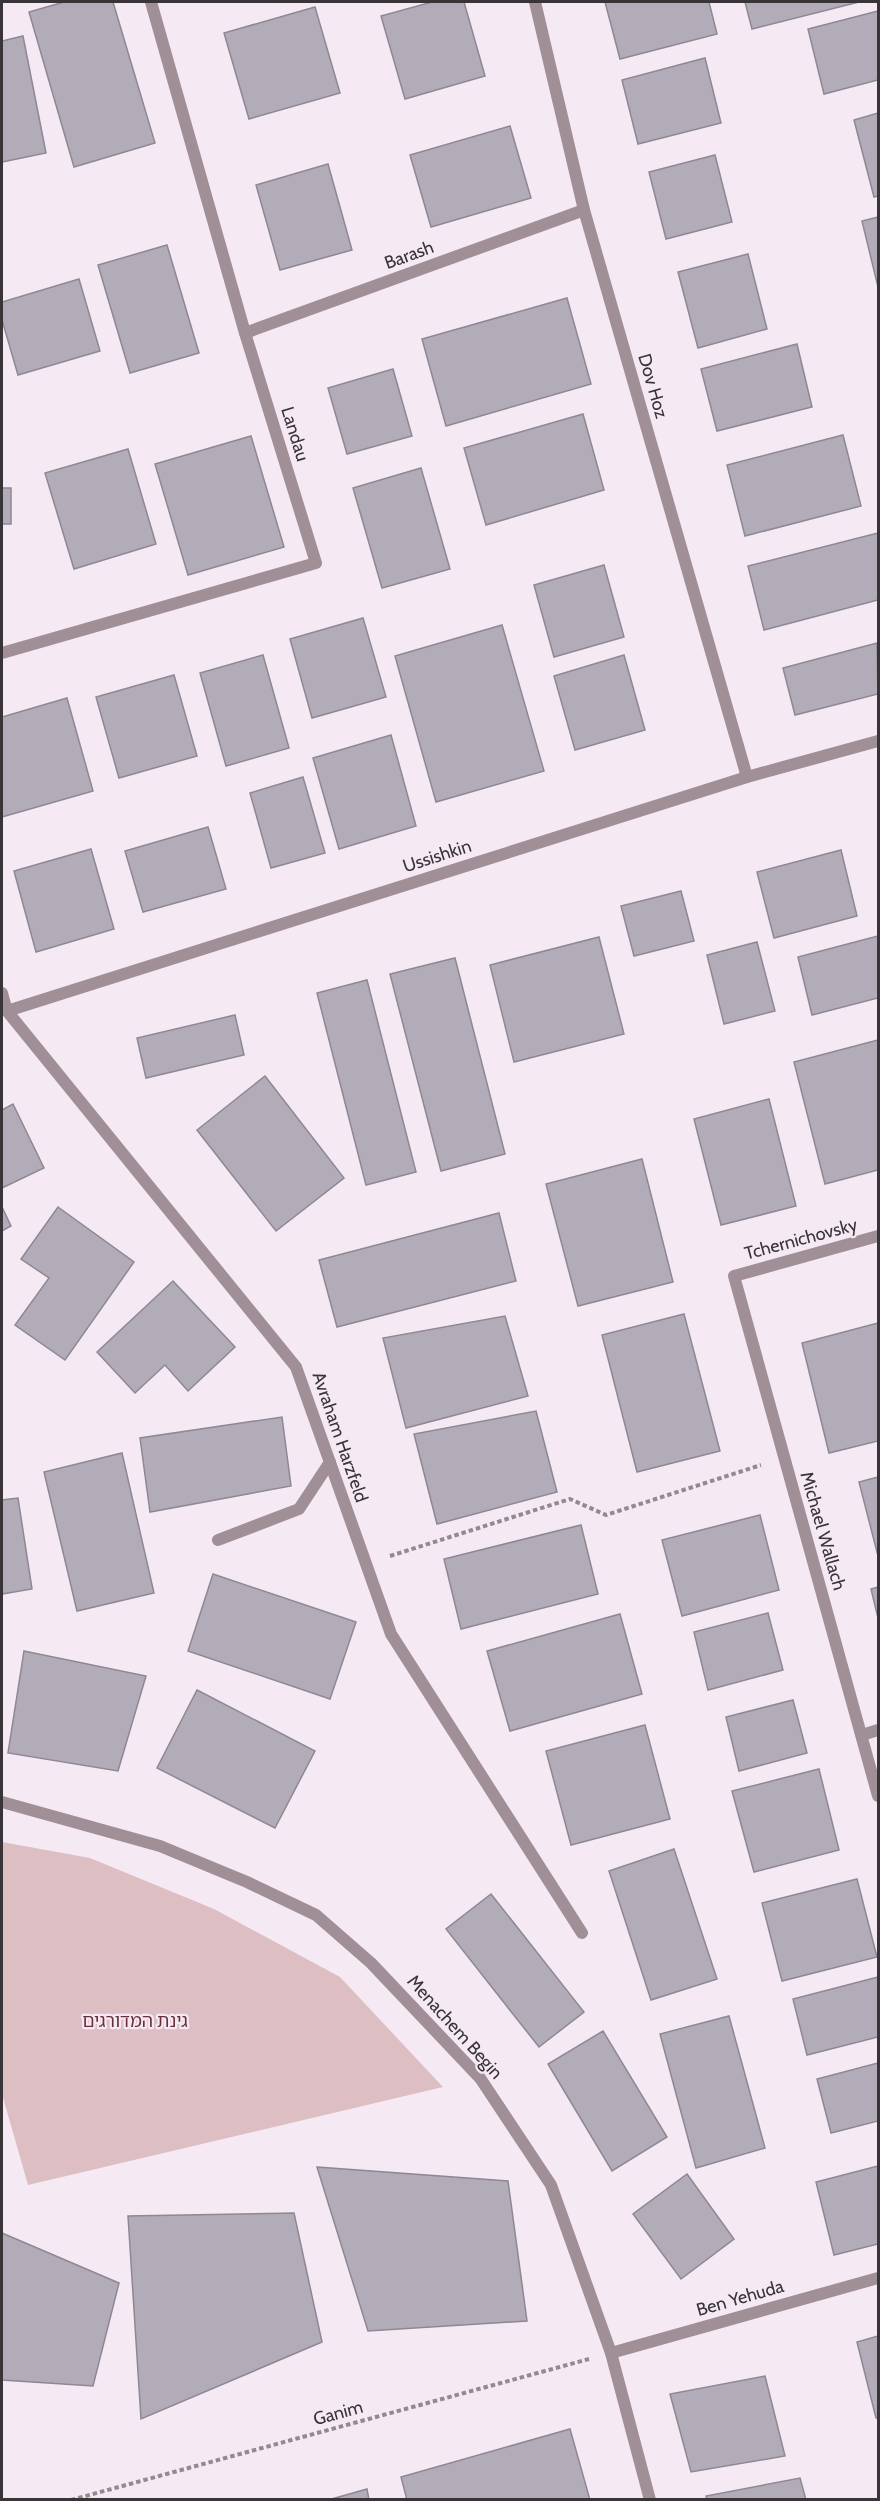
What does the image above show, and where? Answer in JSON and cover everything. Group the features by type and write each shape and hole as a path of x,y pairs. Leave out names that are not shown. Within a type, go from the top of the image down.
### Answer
{"street":[{"name":"Landau","path":"2,653 315,563 245,333 151,2"},
{"name":"Dov Hoz","path":"536,2 584,210 747,777"},
{"name":"Barash","path":"245,333 584,210"},
{"name":"Ussishkin","path":"7,1011 747,777 879,741"},
{"name":"Avraham Harzfeld","path":"2,993 7,1011 296,1367 391,1634 582,1933"},
{"name":"Tchernichovsky","path":"734,1276 879,1236"},
{"name":"Michael Wallach","path":"734,1276 879,1796"},
{"path":"218,1540 299,1509 330,1462"},
{"path":"861,1735 879,1730"},
{"name":"Menachem Begin","path":"2,1802 160,1846 247,1882 316,1915 371,1963 480,2078 551,2185 611,2353 650,2499"},
{"name":"Ben Yehuda","path":"611,2353 879,2278"}],"path":[{"path":"366,1564 570,1499 606,1515 784,1458"},
{"name":"Ganim","path":"71,2499 611,2353"}],"green space":[{"name":"גינת המדורגים","path":"2,1842 90,1858 214,1909 340,1977 443,2087 28,2185 2,2094"}],"building":[{"path":"64,2 113,2 155,143 74,167 29,12"},
{"path":"432,2 464,2 485,76 405,99 381,16"},
{"path":"605,2 709,2 717,34 620,59"},
{"path":"745,2 859,2 752,29"},
{"path":"315,7 340,93 249,119 224,33"},
{"path":"878,11 878,80 824,94 808,29"},
{"path":"23,36 46,153 2,162 2,41"},
{"path":"705,58 721,123 638,144 622,80"},
{"path":"878,113 878,196 874,197 854,120"},
{"path":"510,126 531,198 431,227 410,155"},
{"path":"715,155 732,222 666,239 649,172"},
{"path":"328,164 352,250 280,270 256,185"},
{"path":"878,217 878,287 862,221"},
{"path":"167,245 199,353 130,373 98,265"},
{"path":"748,254 767,329 698,348 678,272"},
{"path":"79,279 100,351 18,375 2,320 2,302"},
{"path":"567,298 591,384 446,426 422,339"},
{"path":"797,344 812,407 717,431 701,369"},
{"path":"393,369 412,436 347,454 328,388"},
{"path":"583,414 604,490 486,525 464,448"},
{"path":"843,435 861,506 745,536 727,465"},
{"path":"251,436 284,547 188,575 155,464"},
{"path":"128,449 156,544 74,569 45,473"},
{"path":"421,468 450,569 382,588 353,488"},
{"path":"2,488 11,488 11,524 2,524"},
{"path":"878,533 878,600 764,630 748,566"},
{"path":"604,565 624,637 554,657 534,585"},
{"path":"363,618 386,697 312,718 290,639"},
{"path":"502,625 544,771 436,802 395,656"},
{"path":"877,643 878,694 795,715 783,668"},
{"path":"263,655 289,748 226,766 200,673"},
{"path":"624,655 645,730 575,750 554,676"},
{"path":"174,675 197,756 119,778 96,697"},
{"path":"67,698 93,791 2,817 2,717"},
{"path":"391,735 416,826 339,849 313,758"},
{"path":"303,777 325,853 271,868 250,793"},
{"path":"208,827 226,889 143,912 125,851"},
{"path":"91,849 114,929 36,952 14,871"},
{"path":"841,850 857,916 774,938 757,872"},
{"path":"681,891 694,941 634,956 621,906"},
{"path":"878,936 878,998 812,1015 798,957"},
{"path":"599,937 624,1034 514,1062 490,965"},
{"path":"757,942 775,1011 724,1024 707,955"},
{"path":"455,958 505,1154 441,1171 390,974"},
{"path":"367,980 416,1172 366,1185 317,993"},
{"path":"235,1015 244,1055 146,1078 137,1038"},
{"path":"878,1040 878,1170 825,1184 794,1062"},
{"path":"265,1076 344,1178 276,1231 197,1130"},
{"path":"769,1099 796,1206 721,1225 694,1119"},
{"path":"13,1104 44,1168 2,1188 2,1110"},
{"path":"642,1159 673,1282 578,1306 546,1184"},
{"path":"2,1207 11,1226 2,1231"},
{"path":"58,1207 134,1262 65,1360 15,1325 49,1278 21,1259"},
{"path":"499,1213 516,1281 337,1327 319,1260"},
{"path":"173,1281 235,1347 188,1391 165,1365 135,1393 97,1352"},
{"path":"684,1314 720,1451 637,1472 602,1335"},
{"path":"505,1316 528,1396 406,1428 383,1338"},
{"path":"878,1323 878,1441 829,1453 802,1343"},
{"path":"536,1411 557,1492 437,1524 414,1434"},
{"path":"282,1417 291,1486 150,1512 140,1438"},
{"path":"122,1453 154,1593 77,1611 44,1472"},
{"path":"878,1477 878,1556 859,1482"},
{"path":"18,1498 32,1589 2,1594 2,1500"},
{"path":"760,1515 779,1590 682,1616 662,1540"},
{"path":"581,1525 598,1594 461,1629 444,1559"},
{"path":"213,1574 356,1622 330,1699 188,1651"},
{"path":"878,1587 878,1618 871,1589"},
{"path":"768,1613 783,1670 708,1690 694,1632"},
{"path":"620,1614 642,1694 510,1731 487,1651"},
{"path":"24,1651 146,1676 118,1771 8,1753"},
{"path":"197,1690 315,1751 275,1828 157,1768"},
{"path":"793,1700 807,1753 739,1771 726,1717"},
{"path":"645,1725 670,1819 571,1845 546,1751"},
{"path":"819,1769 839,1850 754,1872 732,1791"},
{"path":"674,1849 717,1979 651,2000 609,1871"},
{"path":"857,1879 877,1957 782,1981 762,1903"},
{"path":"491,1894 584,2012 539,2047 446,1929"},
{"path":"878,1977 878,2037 807,2055 793,1999"},
{"path":"729,2016 765,2148 696,2168 660,2034"},
{"path":"603,2031 667,2137 612,2171 548,2064"},
{"path":"878,2063 878,2121 831,2133 817,2079"},
{"path":"878,2166 878,2244 834,2255 816,2182"},
{"path":"317,2167 508,2181 527,2321 368,2331"},
{"path":"687,2174 734,2239 681,2279 633,2214"},
{"path":"294,2213 322,2342 141,2419 128,2216"},
{"path":"2,2233 119,2283 93,2386 2,2380"},
{"path":"878,2336 878,2418 876,2418 857,2342"},
{"path":"765,2376 785,2456 691,2472 670,2394"},
{"path":"570,2429 590,2500 407,2500 401,2477"},
{"path":"800,2478 806,2500 707,2500 706,2496"},
{"path":"367,2489 369,2500 328,2500"}]}
